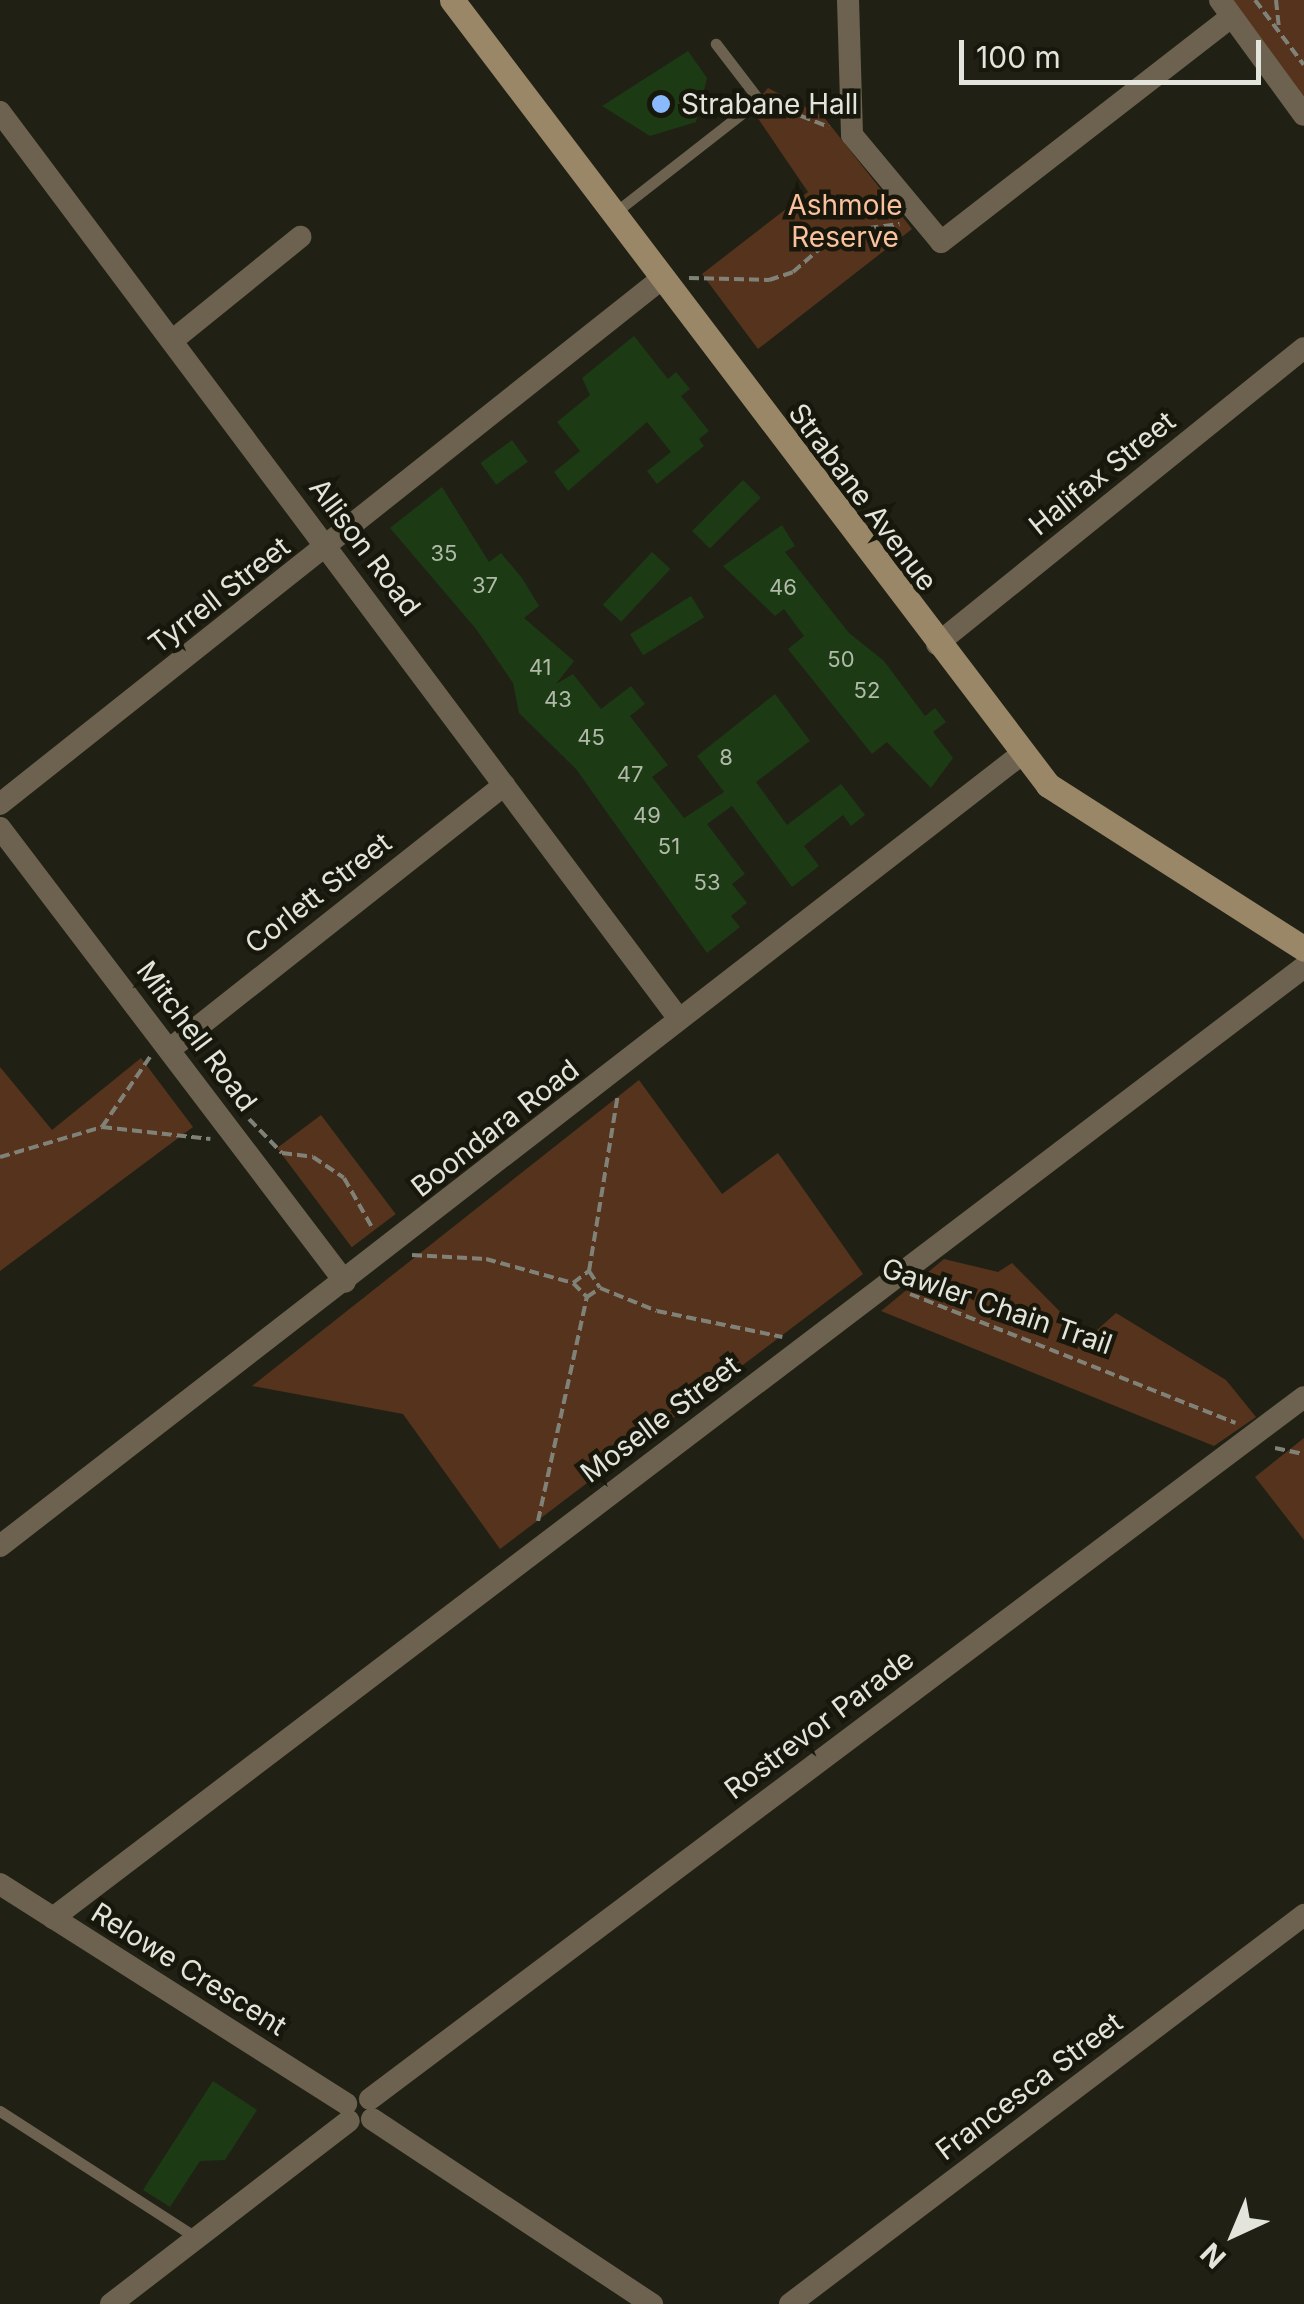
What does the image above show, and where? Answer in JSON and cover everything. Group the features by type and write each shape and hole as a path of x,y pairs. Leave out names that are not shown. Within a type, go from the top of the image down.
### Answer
{"street":[{"name":"Strabane Avenue","path":"452,0 937,644 1048,784 1304,948"},
{"path":"848,0 852,136 941,242 1225,9 1304,115"},
{"name":"Allison Road","path":"0,112 679,1019"},
{"path":"173,340 300,238"},
{"name":"Tyrrell Street","path":"0,804 665,286"},
{"name":"Halifax Street","path":"937,644 1304,348"},
{"name":"Boondara Road","path":"0,1546 1023,753"},
{"name":"Corlett Street","path":"165,1043 504,785"},
{"name":"Mitchell Road","path":"0,828 344,1282"},
{"name":"Moselle Street","path":"53,1918 1304,967"},
{"name":"Rostrevor Parade","path":"111,2304 359,2111 1304,1396"},
{"name":"Relowe Crescent","path":"0,1884 359,2111 652,2304"},
{"name":"Francesca Street","path":"790,2304 1304,1915"}],"lane":[{"path":"612,214 759,100 716,44"},
{"path":"0,2111 197,2238"}],"path":[{"path":"1255,0 1304,65"},
{"path":"1276,0 1279,32"},
{"path":"759,100 852,136"},
{"path":"665,286 696,272 770,280 839,232 916,213"},
{"path":"102,1127 165,1043"},
{"path":"573,1283 589,1271 620,1104 615,1072"},
{"path":"0,1157 102,1127 198,1132 206,1142 255,1116 282,1153 313,1157 344,1178 388,1249 486,1259 573,1283 586,1298"},
{"path":"589,1271 600,1288 700,1322 788,1338"},
{"name":"Gawler Chain Trail","path":"886,1286 1258,1431 1271,1448 1304,1454"},
{"path":"542,1546 538,1523 586,1298 600,1288"}],"green space":[{"path":"1220,0 1304,0 1304,111"},
{"name":"Ashmole Reserve","path":"768,88 823,116 912,229 758,349 702,274 808,192 751,108"},
{"path":"141,1058 193,1127 0,1271 0,1067 52,1130"},
{"path":"639,1080 722,1194 778,1153 863,1274 500,1549 403,1414 252,1386"},
{"path":"321,1115 396,1214 352,1247 277,1148"},
{"path":"944,1259 998,1272 1012,1263 1087,1339 1116,1313 1226,1380 1256,1417 1214,1446 881,1311"},
{"path":"1304,1438 1304,1540 1255,1477"}],"building":[{"path":"688,51 707,78 696,122 650,136 602,106"},
{"path":"634,336 668,379 676,372 690,389 681,396 709,431 699,439 704,446 657,484 647,471 671,452 647,422 568,491 554,472 580,451 557,422 590,395 582,378"},
{"path":"512,440 528,462 496,485 480,463"},
{"path":"743,480 761,498 710,549 692,531"},
{"path":"442,487 489,562 501,553 522,578 539,606 524,618 574,661 556,684 573,674 601,709 631,686 645,704 630,716 668,765 652,777 684,818 724,792 697,756 775,694 810,741 756,782 787,825 841,784 865,815 851,826 843,815 804,846 819,866 792,887 732,806 707,824 745,874 732,884 747,903 731,916 740,927 707,953 576,769 519,713 513,683 476,629 390,528"},
{"path":"782,525 795,546 785,552 849,633 884,661 925,716 935,708 946,722 933,732 953,758 931,788 887,742 872,754 788,649 804,636 784,609 775,616 723,566"},
{"path":"652,552 670,569 621,622 603,605"},
{"path":"691,596 704,617 643,655 630,634"},
{"path":"213,2081 257,2110 225,2160 200,2161 170,2207 143,2190"}],"place":[{"name":"Strabane Hall","path":"661,104"}]}
